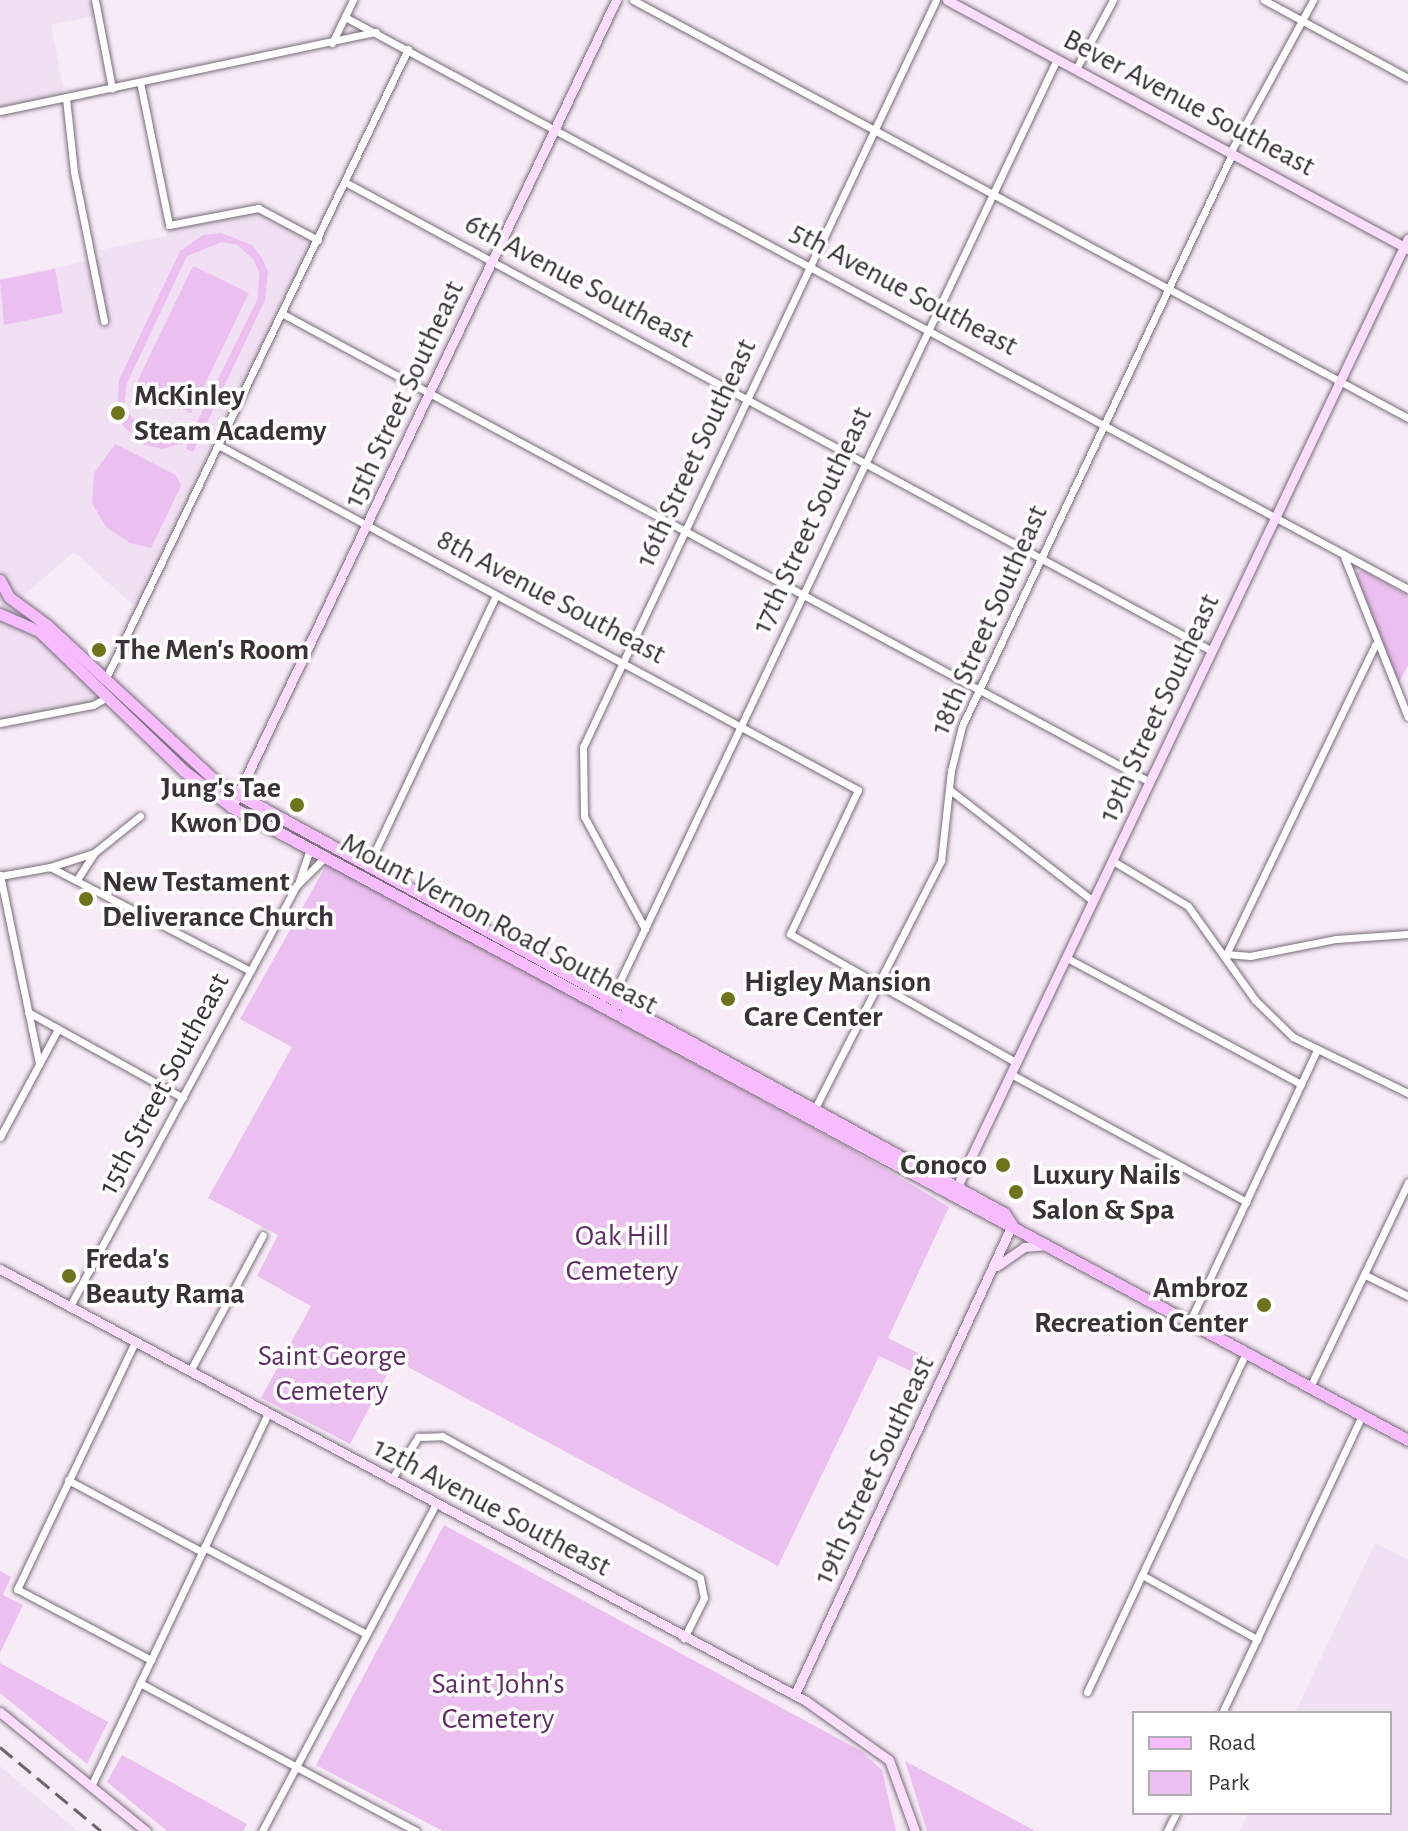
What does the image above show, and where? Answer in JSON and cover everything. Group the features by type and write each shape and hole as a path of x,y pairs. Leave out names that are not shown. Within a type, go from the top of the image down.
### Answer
{"main road":[{"name":"15th Street Southeast","path":"232,807 616,0"},
{"name":"Bever Avenue Southeast","path":"947,0 1231,154 1407,244"},
{"name":"19th Street Southeast","path":"954,1193 1407,244"},
{"name":"Mount Vernon Road Southeast","path":"0,580 9,597 47,625 219,784 814,1110 954,1193"},
{"name":"Mount Vernon Road Southeast","path":"0,614 39,631 184,771 232,807 954,1193 1004,1213 1012,1225 1408,1440"},
{"path":"310,849 399,881"},
{"name":"19th Street Southeast","path":"795,1694 997,1266 1012,1225"},
{"path":"997,1266 1024,1247 1049,1245"},
{"name":"12th Avenue Southeast","path":"0,1269 684,1638 795,1694 881,1751 900,1780 915,1831"},
{"path":"0,1712 146,1831"}],"street":[{"path":"95,0 112,88"},
{"path":"332,43 353,0"},
{"path":"633,0 1408,418"},
{"name":"16th Street Southeast","path":"645,929 591,837 582,794 583,747 936,0"},
{"path":"1076,69 1113,0"},
{"path":"1264,0 1408,78"},
{"name":"18th Street Southeast","path":"814,1110 941,861 962,726 1231,154 1313,0"},
{"name":"5th Avenue Southeast","path":"345,17 1408,589"},
{"path":"0,111 376,32"},
{"path":"105,680 408,49"},
{"name":"17th Street Southeast","path":"611,1000 1057,59"},
{"path":"140,82 169,225 258,208 318,240"},
{"path":"66,98 74,172 104,321"},
{"name":"6th Avenue Southeast","path":"345,182 1212,651"},
{"path":"283,314 1150,782"},
{"name":"8th Avenue Southeast","path":"220,446 858,790 790,934 879,985"},
{"path":"1343,554 1375,645 1408,717"},
{"path":"369,864 496,595"},
{"path":"1226,954 1375,645"},
{"path":"0,723 93,705 109,696"},
{"path":"950,790 1093,901"},
{"path":"78,878 94,853 140,816"},
{"name":"15th Street Southeast","path":"70,1306 298,883 310,849"},
{"path":"39,1064 0,876 50,867 94,853"},
{"name":"15th Street Southeast","path":"298,883 325,857"},
{"path":"1113,861 1176,896 1226,954 1272,1020 1316,1052 1408,1093"},
{"path":"50,867 78,878 251,971"},
{"path":"1226,954 1250,956 1336,939 1408,934"},
{"path":"1067,958 1301,1084"},
{"path":"879,985 1017,1063"},
{"path":"28,1012 183,1098"},
{"path":"0,1137 58,1029"},
{"path":"1190,1321 1316,1052"},
{"path":"1011,1074 1247,1202"},
{"path":"1310,1387 1408,1182"},
{"path":"190,1371 263,1235"},
{"path":"1365,1275 1408,1296"},
{"path":"135,1342 17,1589 151,1660"},
{"path":"1087,1692 1246,1352"},
{"path":"91,1786 268,1413"},
{"path":"1223,1711 1362,1415"},
{"path":"391,1480 411,1444 429,1433 552,1496 700,1578 704,1598 684,1638"},
{"path":"68,1480 366,1634"},
{"path":"262,1831 436,1504"},
{"path":"1142,1575 1257,1639"},
{"path":"140,1683 416,1831"}],"shaded area":[{"path":"0,0 95,0 98,15 51,25 65,98 0,111"},
{"name":"McKinley Steam Academy","path":"258,208 318,240 141,612 74,552 22,597 0,579 0,279 101,258 100,250 166,236 169,225"},
{"path":"0,582 111,690 102,700 0,724"},
{"path":"1375,1543 1408,1560 1408,1831 1239,1831 1247,1815 1392,1815 1392,1711 1296,1711"},
{"path":"0,1766 3,1769 78,1831 0,1831"}],"green space":[{"path":"221,233 252,245 268,272 265,300 193,452 186,449 188,442 162,449 145,445 123,426 117,411 119,380 180,251 203,235","holes":["222,242 237,245 253,259 259,272 258,298 195,426 173,438 147,436 124,407 127,383 187,256"]},
{"path":"193,266 249,293 191,413 135,386"},
{"path":"55,269 63,313 4,325 0,280"},
{"path":"115,444 176,475 181,486 151,548 130,543 106,527 92,503 94,473"},
{"path":"1362,570 1408,595 1408,666 1398,684 1354,575"},
{"name":"Oak Hill Cemetery","path":"327,864 850,1148 949,1207 888,1338 936,1362 928,1379 879,1356 778,1566 395,1360 350,1444 261,1398 311,1306 257,1276 278,1235 208,1198 292,1047 240,1019"},
{"name":"Saint John's Cemetery","path":"444,1525 861,1751 882,1770 896,1831 443,1831 316,1765"},
{"path":"0,1571 11,1577 3,1595 23,1605 0,1653"},
{"path":"0,1663 108,1722 87,1764 0,1693"},
{"path":"122,1755 247,1824 243,1831 167,1831 107,1782"},
{"path":"905,1761 1035,1831 927,1831"}],"railway":[{"path":"0,1747 101,1831"}],"place":[{"name":"McKinley Steam Academy","path":"118,413"},
{"name":"The Men's Room","path":"99,650"},
{"name":"Jung's Tae Kwon DO","path":"297,805"},
{"name":"New Testament Deliverance Church","path":"86,899"},
{"name":"Higley Mansion Care Center","path":"728,999"},
{"name":"Conoco","path":"1003,1165"},
{"name":"Luxury Nails Salon & Spa","path":"1016,1192"},
{"name":"Freda's Beauty Rama","path":"69,1276"},
{"name":"Ambroz Recreation Center","path":"1264,1305"}],"park label":[{"name":"Saint George Cemetery","path":"332,1373"}]}
